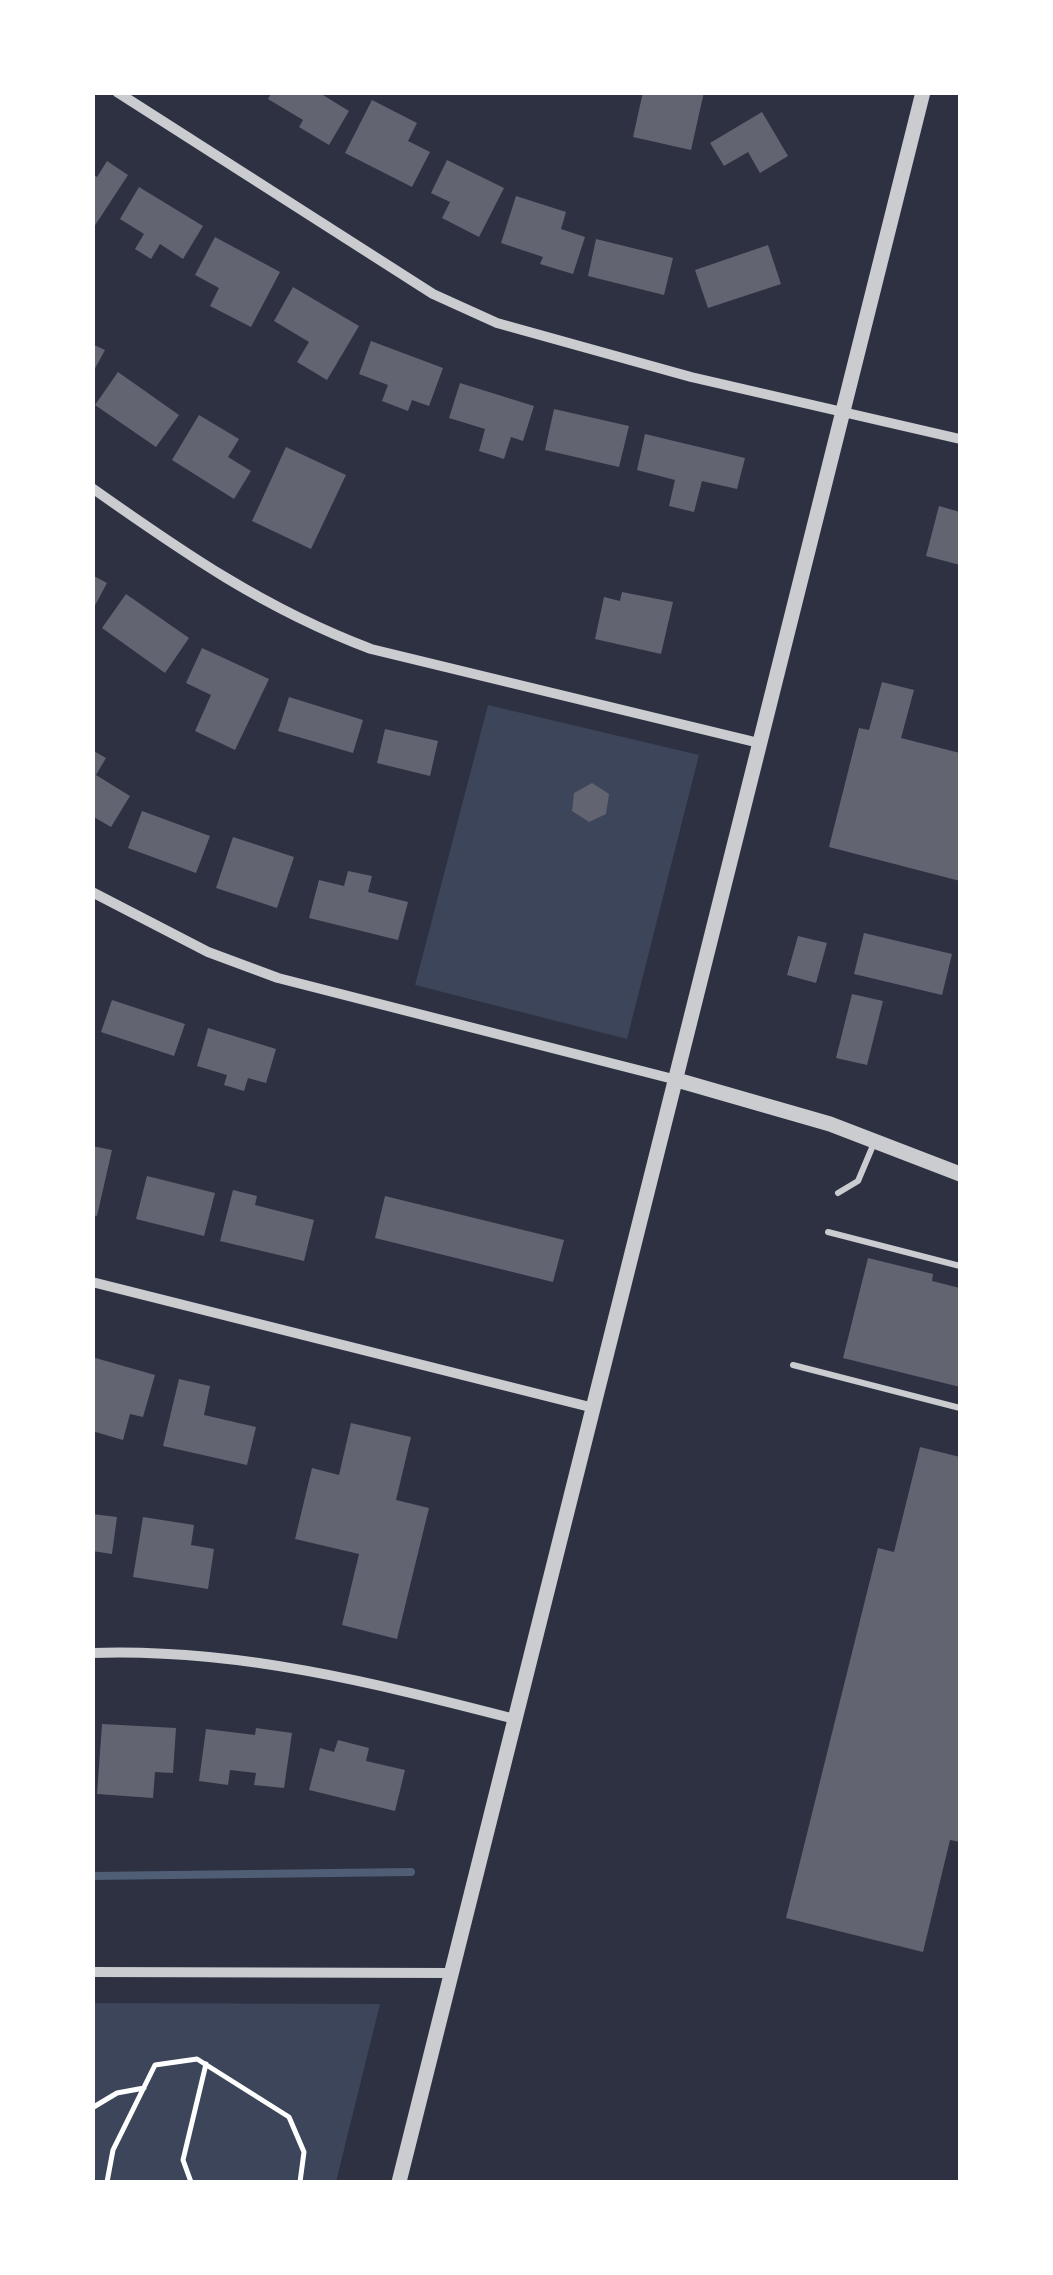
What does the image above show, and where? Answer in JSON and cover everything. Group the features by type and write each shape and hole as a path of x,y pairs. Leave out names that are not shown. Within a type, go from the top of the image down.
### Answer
{"street":[{"path":"117,92 456,306 497,323 691,377 844,409 960,439"},
{"path":"399,2182 924,92"},
{"path":"92,488 210,572 258,600 354,643 760,743"},
{"path":"92,892 208,952 278,978 677,1080 875,1140 960,1174"},
{"path":"92,1282 594,1408"},
{"path":"92,1653 270,1662 342,1675 515,1719"},
{"path":"92,1972 452,1973"}],"lane":[{"path":"838,1192 858,1181 875,1140"},
{"path":"828,1232 960,1266"},
{"path":"792,1365 960,1408"}],"path":[{"path":"107,2182 113,2150 154,2065 197,2059 288,2117 304,2152 300,2182"},
{"path":"191,2182 183,2160 206,2064"},
{"path":"92,2108 117,2093 144,2088"}],"shaded area":[{"path":"488,705 699,755 627,1039 415,985"},
{"path":"93,2003 380,2004 336,2182 93,2182"}],"building":[{"path":"272,92 318,92 349,111 329,145 299,127 303,120 268,99"},
{"path":"643,92 704,92 691,150 633,137"},
{"path":"372,100 417,123 408,141 430,152 412,187 345,153"},
{"path":"762,112 788,156 760,173 748,152 724,166 710,143"},
{"path":"447,160 504,188 479,237 442,218 450,202 431,193"},
{"path":"107,161 128,175 92,230 92,174 97,177"},
{"path":"139,187 203,226 183,259 160,244 151,259 135,249 144,234 120,219"},
{"path":"516,196 566,212 561,229 585,237 573,274 540,264 543,257 501,243"},
{"path":"215,237 280,272 251,327 210,306 219,288 195,275"},
{"path":"596,239 673,258 664,295 588,276"},
{"path":"768,245 781,284 708,308 695,270"},
{"path":"293,287 359,326 327,380 297,362 309,342 274,321"},
{"path":"371,341 443,368 429,406 412,400 408,411 382,401 388,385 359,374"},
{"path":"92,344 105,350 92,374"},
{"path":"118,372 179,415 156,447 95,405"},
{"path":"460,383 534,406 523,441 511,437 504,459 479,451 485,429 449,418"},
{"path":"554,409 629,426 619,467 545,450"},
{"path":"199,415 239,439 228,457 251,471 234,499 172,460"},
{"path":"645,434 745,458 737,489 702,481 694,512 669,506 675,480 637,470"},
{"path":"286,447 346,475 311,549 252,521"},
{"path":"939,506 960,512 960,565 926,556"},
{"path":"92,575 107,583 92,611"},
{"path":"622,592 673,602 661,654 595,639 604,597 620,601"},
{"path":"126,594 189,638 165,673 102,628"},
{"path":"202,648 269,679 235,750 195,731 211,695 186,683"},
{"path":"882,682 914,690 901,738 960,753 960,881 829,847 859,728 869,730"},
{"path":"289,697 363,720 353,753 278,731"},
{"path":"385,729 438,741 430,776 377,763"},
{"path":"92,750 106,758 96,775 130,796 111,827 92,816"},
{"path":"592,783 609,794 606,814 589,822 572,811 574,793"},
{"path":"142,811 210,836 196,873 128,848"},
{"path":"233,837 294,857 277,908 216,888"},
{"path":"348,871 372,876 368,892 408,902 398,940 309,918 319,880 344,886"},
{"path":"864,933 952,954 942,995 854,974"},
{"path":"798,936 827,943 816,983 787,975"},
{"path":"852,994 883,1001 867,1065 836,1058"},
{"path":"112,1000 185,1024 174,1056 101,1032"},
{"path":"208,1028 276,1049 266,1083 248,1078 244,1091 224,1085 227,1075 197,1066"},
{"path":"92,1146 112,1150 97,1216 92,1215"},
{"path":"147,1176 215,1193 204,1236 136,1219"},
{"path":"233,1190 257,1196 255,1205 314,1220 304,1261 220,1241"},
{"path":"385,1196 564,1240 553,1282 375,1238"},
{"path":"868,1258 933,1274 932,1281 960,1288 960,1387 843,1358"},
{"path":"92,1357 155,1375 143,1417 130,1414 123,1440 92,1431"},
{"path":"179,1379 210,1386 204,1415 256,1427 247,1465 163,1446"},
{"path":"351,1423 411,1437 396,1500 429,1508 397,1639 342,1625 359,1554 295,1539 312,1468 339,1475"},
{"path":"920,1447 960,1457 960,1842 950,1840 923,1952 786,1918 878,1548 894,1552"},
{"path":"92,1514 117,1517 112,1554 92,1551"},
{"path":"143,1517 194,1525 191,1545 214,1549 208,1589 133,1577"},
{"path":"102,1724 176,1728 173,1773 155,1772 153,1798 97,1794"},
{"path":"256,1728 292,1733 284,1788 254,1785 256,1773 230,1770 228,1785 199,1781 206,1729 255,1735"},
{"path":"338,1740 369,1748 366,1761 405,1770 395,1811 309,1790 320,1748 334,1752"}],"waterway":[{"path":"92,1876 411,1872"}]}
